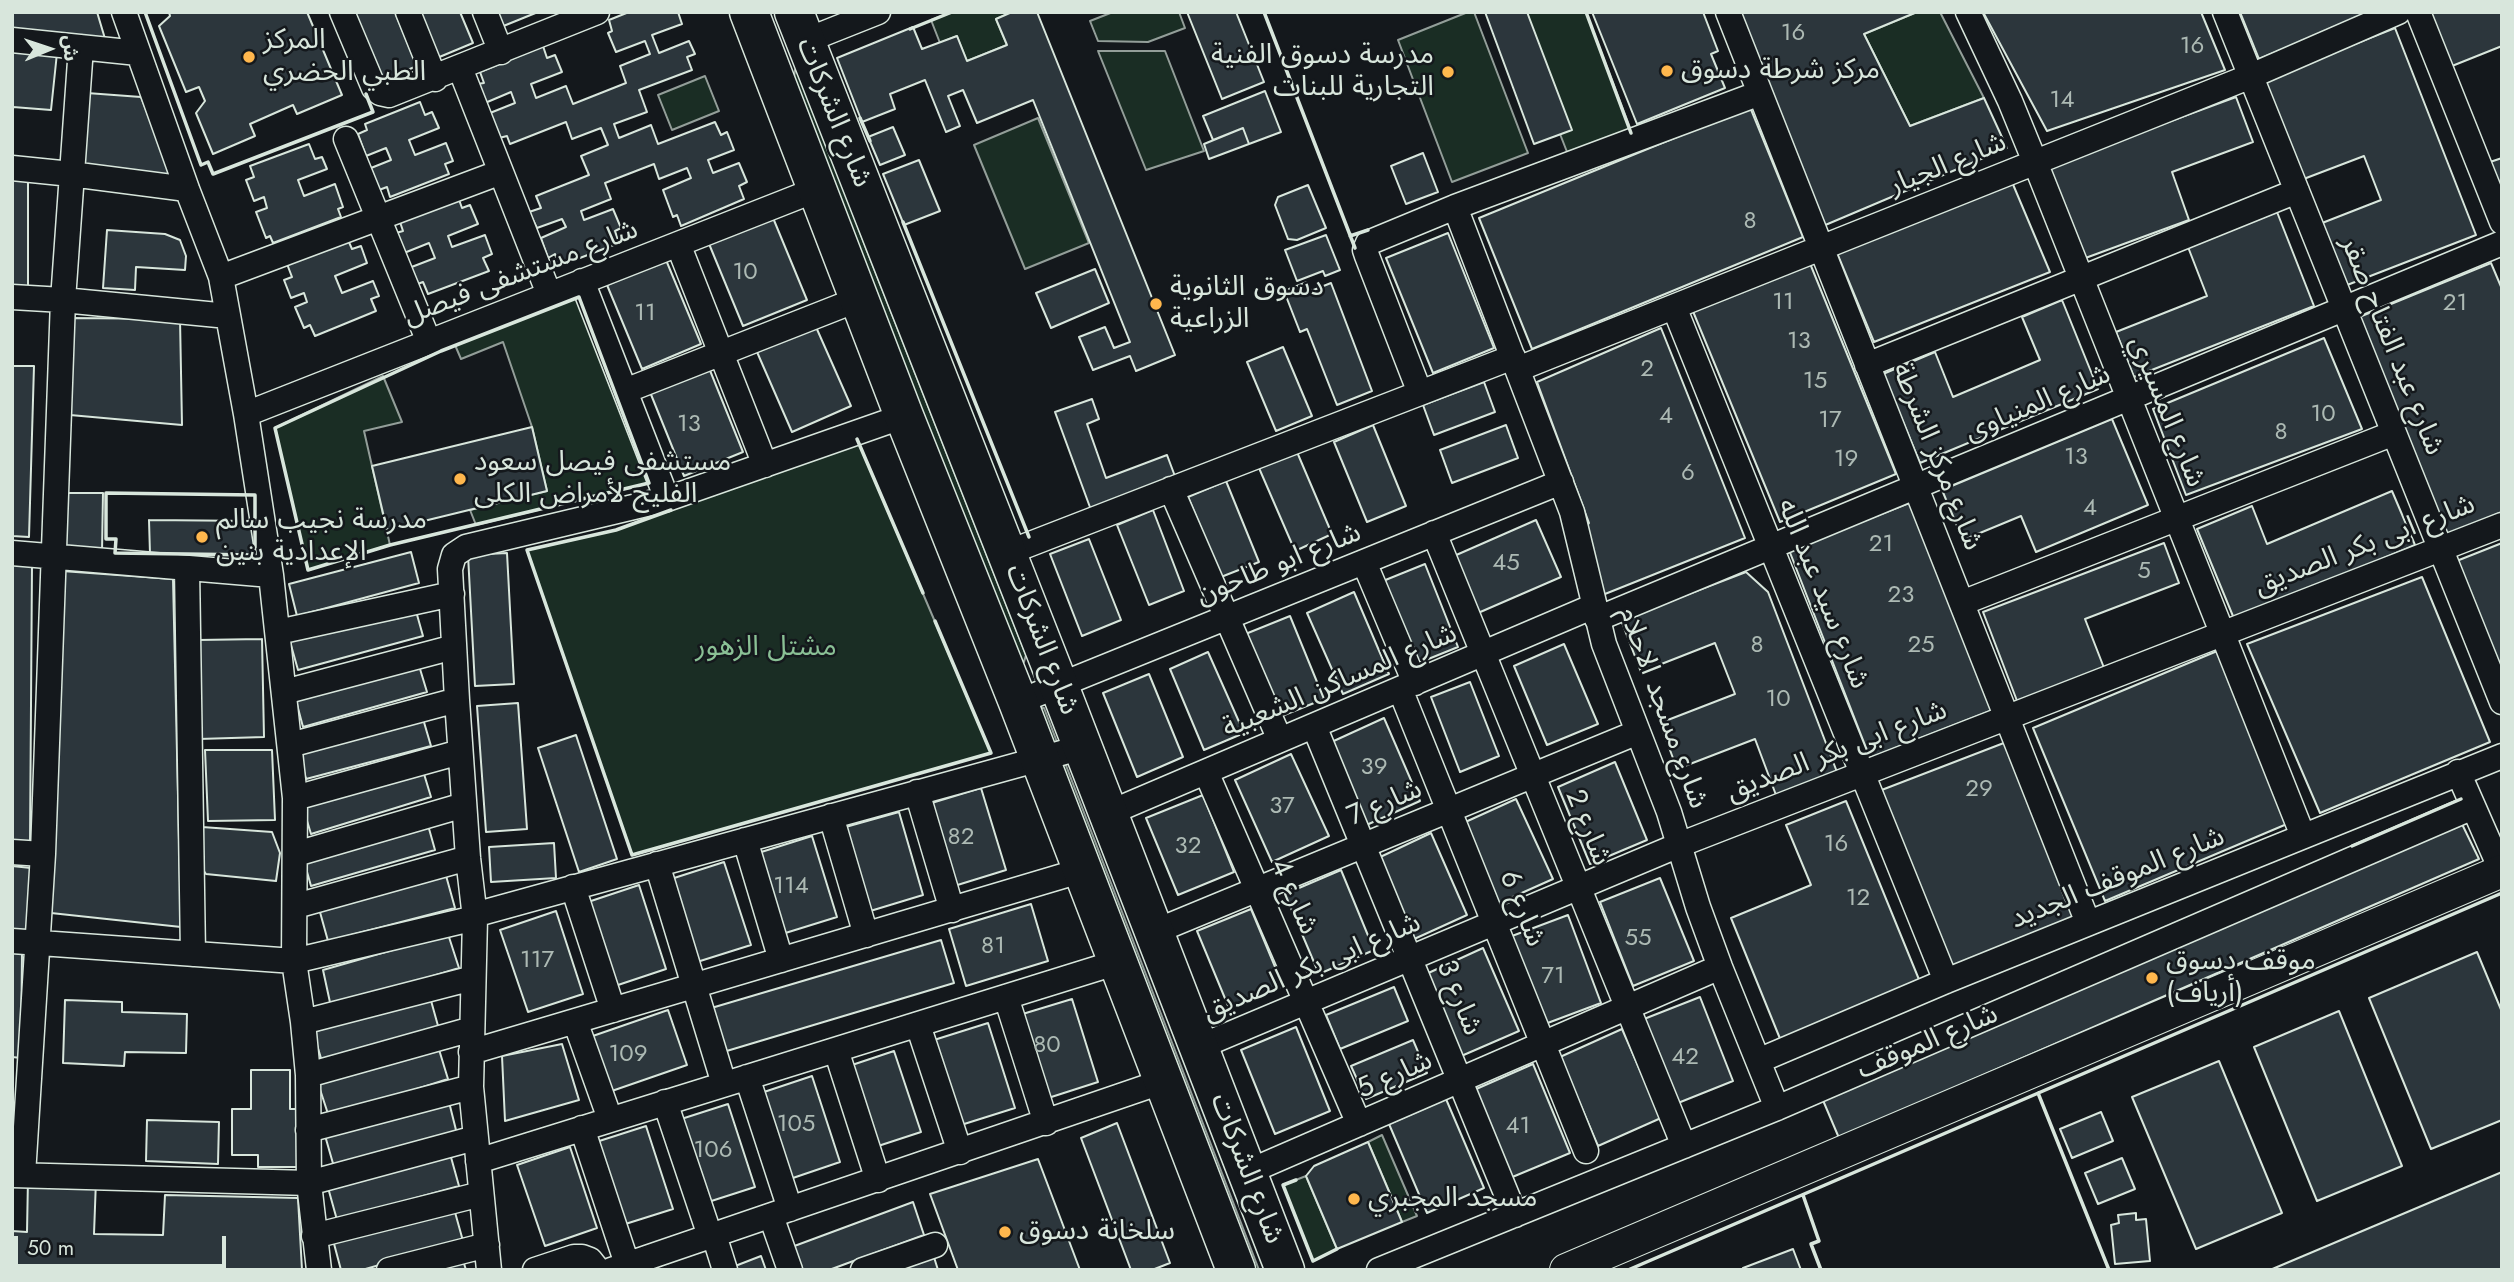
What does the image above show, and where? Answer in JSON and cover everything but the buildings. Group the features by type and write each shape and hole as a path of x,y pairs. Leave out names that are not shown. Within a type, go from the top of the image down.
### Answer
{"main road":[{"name":"شارع الشركات","path":"749,12 1236,1270"},
{"name":"شارع الشركات","path":"799,27 1286,1270"}],"street":[{"path":"124,12 221,277 247,414 271,575 295,798 294,961 308,1075 309,1183 319,1270"},
{"path":"342,12 370,80 380,93 389,96 596,12"},
{"path":"408,12 435,79"},
{"path":"485,12 501,52"},
{"path":"799,27 878,12"},
{"name":"شارع مركز الشرطة","path":"1728,12 2088,923"},
{"name":"شارع المسيري","path":"1968,12 2035,162 2304,835"},
{"name":"شارع عبد الفتاح صقر","path":"2225,12 2502,702"},
{"name":"شارع الجيار","path":"1007,553 1420,393 1516,363 1674,307 2251,76 2398,12"},
{"path":"2418,12 2502,222"},
{"path":"12,40 138,53"},
{"path":"81,47 63,300 43,854 18,1175 309,1183 582,1128 1118,962"},
{"path":"460,68 549,294"},
{"path":"1420,393 1365,250 1368,243 1455,207 1760,93"},
{"path":"346,138 429,342"},
{"path":"12,168 187,189"},
{"path":"221,277 501,172"},
{"name":"شارع مستشفى فيصل","path":"247,414 818,189"},
{"path":"1867,365 2297,191"},
{"name":"شارع مسجد الاحلام","path":"1455,207 1561,482 1581,542 1604,644 1679,845 1720,967 1777,1108"},
{"name":"شارع المنياوى","path":"1595,613 1771,547 2502,243"},
{"path":"678,244 765,465"},
{"path":"582,281 667,499"},
{"path":"12,298 63,300 228,316"},
{"path":"625,391 859,299"},
{"name":"شارع سيد عبد الله","path":"1674,307 1946,981"},
{"path":"389,1270 488,1258 471,1087 475,916 460,752 450,562 459,550 667,499 904,416"},
{"path":"1962,604 2394,433"},
{"name":"شارع ابو طاحون","path":"1018,702 1561,482"},
{"path":"1171,489 1280,740"},
{"name":"شارع ابى بكر الصديق","path":"1199,1047 1679,845 2502,525"},
{"name":"شارع 2","path":"1434,533 1684,1146"},
{"path":"12,552 271,575"},
{"name":"شارع 6","path":"1364,562 1449,810 1586,1151"},
{"path":"187,568 193,954"},
{"path":"278,632 452,594"},
{"name":"شارع المساكن الشعبية","path":"1109,813 1483,653 1595,613"},
{"path":"284,692 454,647"},
{"path":"290,745 457,700"},
{"name":"شارع 3","path":"1314,726 1515,1215"},
{"name":"شارع 7","path":"1154,932 1638,732"},
{"path":"12,941 294,961 475,916 1083,747"},
{"path":"295,798 460,752"},
{"name":"شارع الموقف الجديد","path":"1758,1061 1946,981 2502,756"},
{"name":"شارع 4","path":"1206,772 1359,1124"},
{"path":"1566,1270 2502,871 2458,772"},
{"path":"916,792 952,910"},
{"path":"296,854 464,805"},
{"name":"شارع الموقف","path":"1379,1270 1777,1108 2473,807"},
{"path":"831,816 866,935"},
{"path":"745,840 781,960"},
{"path":"12,852 43,854"},
{"path":"296,906 468,858"},
{"path":"657,864 695,986 736,1081 780,1213 790,1270"},
{"path":"308,1075 575,1021 1083,870"},
{"path":"573,887 613,1010"},
{"name":"شارع 5","path":"1248,1172 1720,967"},
{"path":"303,1021 473,978"},
{"path":"1006,997 1046,1123"},
{"path":"575,1021 610,1119"},
{"path":"918,1025 960,1152"},
{"path":"835,1050 878,1180"},
{"path":"582,1128 619,1267 653,1263 712,1236 1164,1081"},
{"path":"308,1130 471,1087"},
{"path":"665,1102 725,1270"},
{"path":"314,1236 481,1194"},
{"path":"863,1270 935,1245"},
{"path":"535,1270 582,1256 590,1259 597,1270"}],"green space":[{"path":"952,12 1012,12 996,19 1007,45 967,61 957,36 940,43 931,20"},
{"path":"1113,12 1179,12 1185,28 1148,42 1098,41 1090,21"},
{"path":"1474,12 1528,153 1452,182 1398,40"},
{"path":"1527,12 1586,12 1632,133 1569,157 1560,134"},
{"path":"1917,12 1940,12 1984,98 1910,126 1864,34"},
{"path":"1098,51 1165,51 1204,151 1146,170"},
{"path":"795,70 801,75 867,251 1026,655 1024,662 1019,657 954,495 794,78"},
{"path":"705,76 719,111 672,130 658,95"},
{"path":"1038,118 1089,243 1025,269 974,145"},
{"path":"579,297 649,483 476,525 470,510 547,491 532,427 503,342 461,359 455,345"},
{"path":"383,376 402,422 364,431 390,545 308,570 275,428"},
{"name":"مشتل الزهور","path":"857,439 991,753 632,855 527,550 616,530"},
{"path":"1035,708 1044,708 1259,1270 1250,1270"},
{"path":"1382,1135 1417,1216 1402,1222 1368,1142"},
{"path":"1306,1176 1337,1249 1313,1261 1283,1185"}],"wall":[{"path":"145,12 201,165 208,162 213,174 373,112 366,94"},
{"path":"910,29 952,12"},
{"path":"1264,12 1355,248"},
{"path":"1586,12 1631,133"},
{"path":"860,118 870,141"},
{"path":"903,222 1029,537"},
{"path":"1350,234 1368,230"},
{"path":"579,297 649,483 390,545 308,570 275,428 441,351 579,297"},
{"path":"857,439 923,593"},
{"path":"106,493 255,495 255,555 115,553 116,539 106,539 106,493"},
{"path":"671,510 616,530 527,550 632,855 991,753 935,621"},
{"path":"2352,846 2461,799"},
{"path":"1628,1270 2502,893"},
{"path":"2038,1093 2109,1270"},
{"path":"1296,1180 1283,1185 1313,1261 1337,1249"},
{"path":"1803,1195 1819,1241 1811,1244 1821,1270"}],"place":[{"name":"المركز الطبي الحضري","path":"249,57"},
{"name":"مركز شرطة دسوق","path":"1667,71"},
{"name":"مدرسة دسوق الفنية التجارية للبنات","path":"1448,72"},
{"name":"دسوق الثانوية الزراعية","path":"1156,304"},
{"name":"مستشفى فيصل سعود الفليج لأمراض الكلى","path":"460,479"},
{"name":"مدرسة نجيب سالم الإعدادية بنين","path":"202,537"},
{"name":"موقف دسوق (أرياف)","path":"2152,978"},
{"name":"مسجد المجبري","path":"1354,1199"},
{"name":"سلخانة دسوق","path":"1005,1232"}]}
